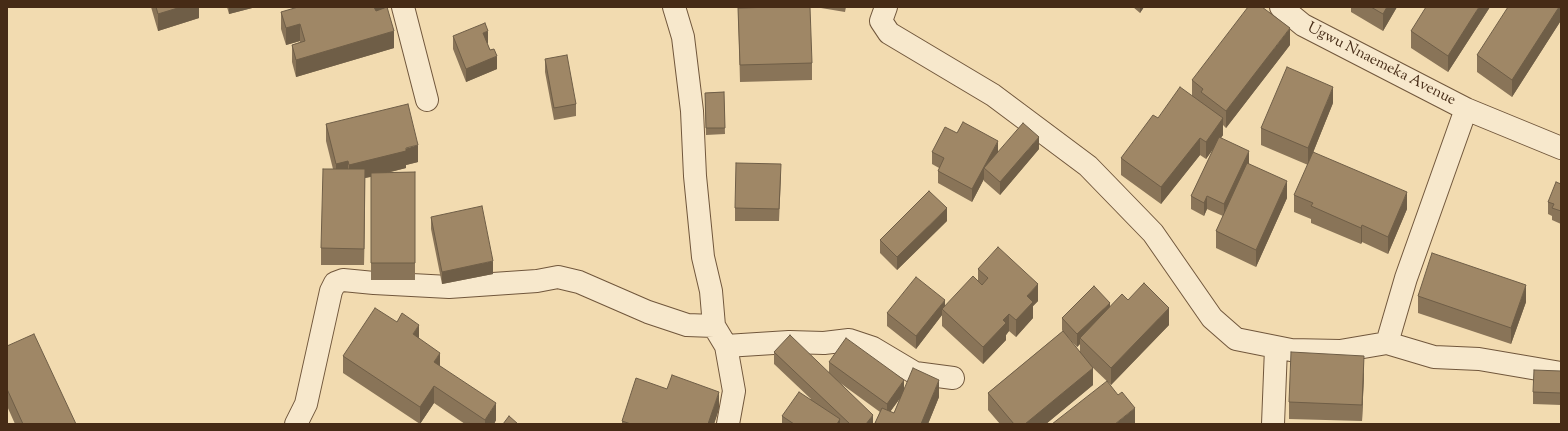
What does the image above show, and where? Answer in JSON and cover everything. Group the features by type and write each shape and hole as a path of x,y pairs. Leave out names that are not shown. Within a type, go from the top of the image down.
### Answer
{"street":[{"path":"403,7 427,100"},
{"path":"674,7 683,38 692,111 695,176 703,258 711,291 714,326 726,346 734,391 728,424"},
{"path":"886,7 881,21 889,33 993,95 1088,166 1153,233 1212,318 1236,339 1291,350 1340,351 1386,343 1434,357 1479,359 1561,373"},
{"name":"Ugwu Nnaemeka Avenue","path":"1281,7 1303,25 1466,109 1406,278 1398,310 1386,343"},
{"path":"1466,109 1561,148"},
{"path":"296,424 306,404 331,291 335,283 343,280 449,287 537,281 558,277 579,282 648,312 687,325 714,326"},
{"path":"726,346 849,340 873,348 915,373 953,378"},
{"path":"1273,424 1276,348"}],"building":[{"path":"156,7 181,7 158,14"},
{"path":"298,7 374,7 376,11 387,7 394,31 296,60 292,45 305,41 300,24 286,28 281,12"},
{"path":"810,7 812,63 740,65 738,8"},
{"path":"1248,7 1262,7 1290,28 1226,111 1201,92 1203,89 1192,80"},
{"path":"1371,7 1387,7 1383,14"},
{"path":"1426,7 1479,7 1448,56 1411,31"},
{"path":"1508,7 1559,7 1512,80 1477,55"},
{"path":"485,23 488,31 483,33 490,50 494,49 497,56 466,69 453,36"},
{"path":"567,55 576,104 554,108 545,59"},
{"path":"1287,67 1333,87 1308,148 1261,128"},
{"path":"1180,87 1223,118 1206,142 1200,138 1161,187 1121,158 1153,115 1158,118"},
{"path":"724,92 725,128 706,128 705,93"},
{"path":"408,104 418,145 406,148 406,151 349,165 348,161 336,164 326,124"},
{"path":"963,122 998,141 972,189 938,171 944,158 932,152 945,127 957,133"},
{"path":"1023,123 1039,137 1000,182 984,168"},
{"path":"1219,137 1249,151 1224,204 1207,196 1204,203 1191,196"},
{"path":"1313,152 1407,192 1388,237 1362,225 1361,228 1311,206 1313,203 1294,195"},
{"path":"736,163 781,164 779,209 735,208"},
{"path":"1247,163 1287,181 1256,250 1216,231"},
{"path":"323,169 365,169 364,249 321,248"},
{"path":"415,172 415,263 371,263 371,173"},
{"path":"1556,182 1561,184 1561,211 1552,208 1554,204 1548,202"},
{"path":"929,191 947,208 897,257 880,240"},
{"path":"482,206 493,261 442,272 431,217"},
{"path":"998,247 1038,284 1027,296 1033,302 1016,320 1009,314 1003,320 1006,323 983,347 942,309 973,276 982,285 988,278 978,269"},
{"path":"1432,253 1526,285 1511,328 1418,296"},
{"path":"916,277 945,300 916,336 887,313"},
{"path":"1144,283 1169,308 1111,368 1080,338 1122,294 1128,300"},
{"path":"1094,286 1110,303 1077,334 1062,318"},
{"path":"375,308 397,322 402,313 419,325 413,334 440,353 434,362 496,403 485,420 434,386 420,407 343,356"},
{"path":"1063,331 1093,368 1025,424 1014,424 988,393"},
{"path":"34,334 76,424 23,424 7,389 7,346"},
{"path":"790,335 873,415 866,424 850,424 774,352"},
{"path":"846,338 904,380 887,404 829,362"},
{"path":"1291,352 1364,356 1362,405 1289,402"},
{"path":"913,368 939,380 921,424 875,423 882,408 894,413"},
{"path":"1534,370 1561,371 1561,393 1533,392"},
{"path":"672,375 719,392 708,424 631,424 622,421 636,378 667,389"},
{"path":"1107,381 1118,395 1122,392 1135,408 1115,424 1052,424"},
{"path":"799,392 840,419 837,424 794,424 782,416"},
{"path":"509,416 518,424 503,424"}]}
